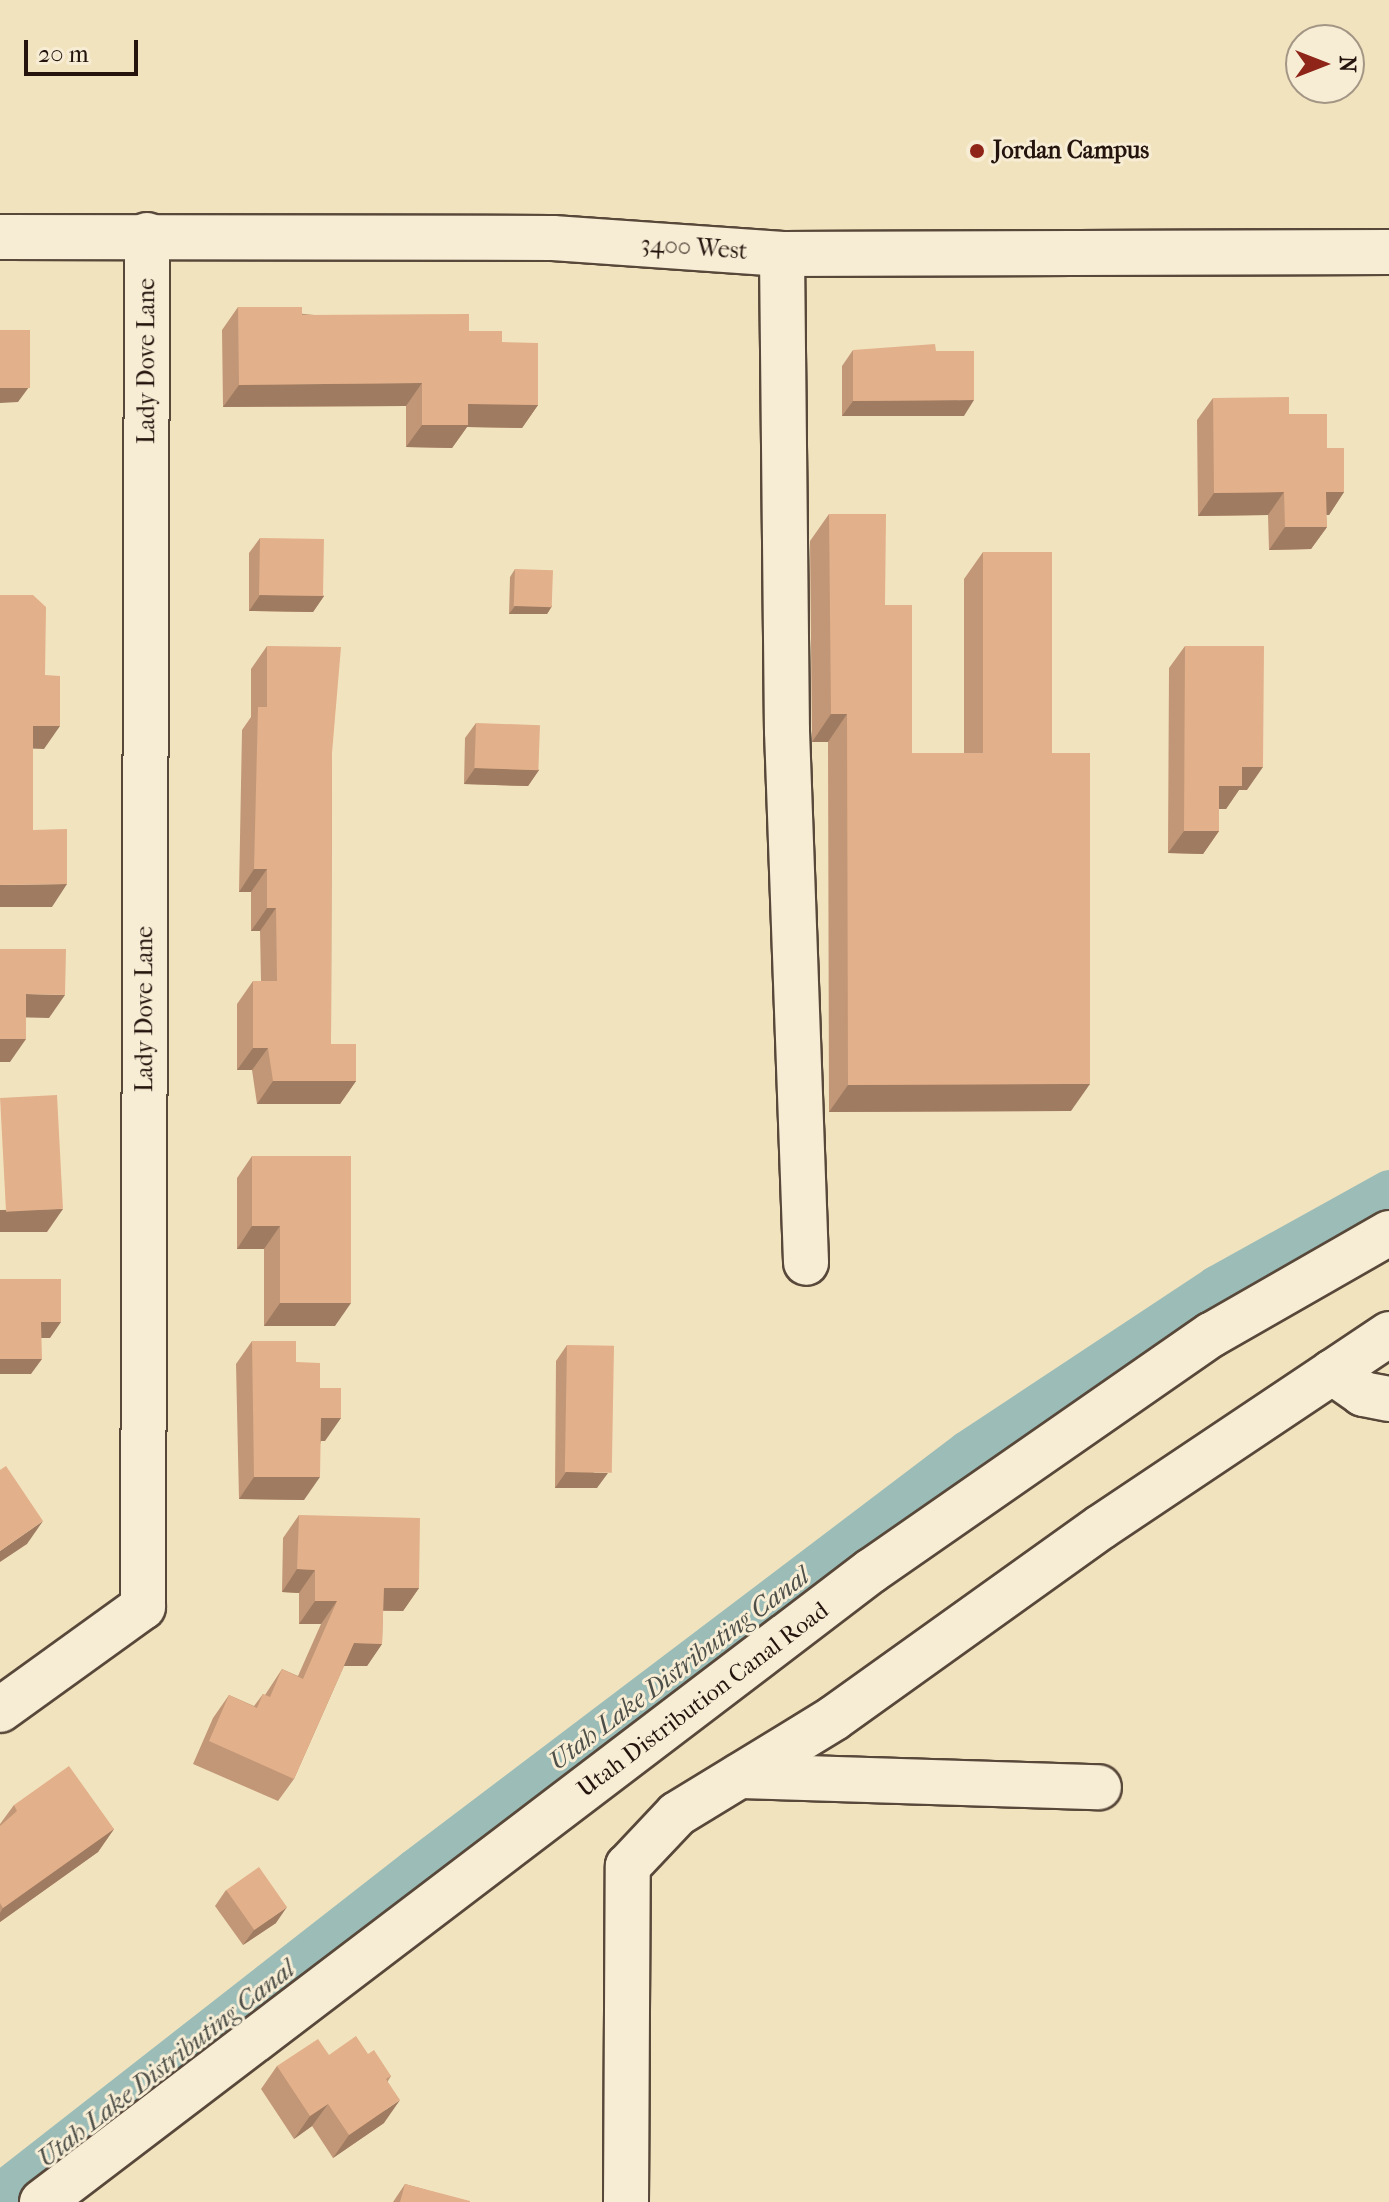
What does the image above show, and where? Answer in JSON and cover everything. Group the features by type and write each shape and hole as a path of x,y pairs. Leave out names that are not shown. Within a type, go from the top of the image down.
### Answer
{"street":[{"name":"Lady Dove Lane","path":"0,1710 143,1607 147,235"},
{"name":"3400 West","path":"0,237 553,238 782,254 1389,252"},
{"path":"782,254 787,731 806,1263"},
{"name":"Utah Distribution Canal Road","path":"42,2202 871,1571 1211,1335 1389,1233"},
{"path":"626,2202 628,1866 677,1814 834,1718 1101,1527 1389,1334"},
{"path":"1332,1372 1363,1394 1389,1399"},
{"path":"740,1776 1099,1787"}],"building":[{"path":"238,307 302,307 302,315 469,314 469,331 502,331 502,342 538,343 538,405 468,404 468,425 422,425 422,383 239,385"},
{"path":"0,330 30,330 30,388 0,388"},
{"path":"935,344 936,351 974,351 974,400 853,401 853,350"},
{"path":"1289,397 1289,414 1327,414 1327,448 1344,448 1344,492 1326,492 1327,527 1285,527 1284,492 1214,493 1213,398"},
{"path":"829,514 886,514 885,605 912,605 912,753 983,753 983,552 1052,552 1052,753 1090,753 1090,1084 848,1085 847,714 831,714"},
{"path":"260,538 324,539 323,596 259,595"},
{"path":"515,569 553,570 552,607 514,606"},
{"path":"0,595 33,595 46,607 45,675 60,676 60,726 33,726 33,830 67,829 67,884 0,885"},
{"path":"267,646 341,647 332,753 331,1044 356,1044 356,1081 273,1081 268,1048 253,1048 253,981 277,981 276,908 267,908 267,869 254,869 258,707 267,707"},
{"path":"1185,646 1264,646 1263,767 1242,767 1242,786 1219,786 1219,831 1184,831"},
{"path":"476,723 540,725 538,770 474,768"},
{"path":"0,949 66,949 65,995 26,994 26,1039 0,1039"},
{"path":"57,1095 63,1209 6,1212 0,1098"},
{"path":"252,1156 351,1156 351,1303 280,1303 280,1226 252,1226"},
{"path":"0,1279 61,1279 61,1322 41,1322 42,1359 0,1359"},
{"path":"252,1341 296,1341 296,1362 320,1363 320,1388 341,1388 341,1418 321,1418 320,1477 254,1477"},
{"path":"567,1345 614,1346 612,1473 565,1472"},
{"path":"6,1466 43,1521 0,1551 0,1470"},
{"path":"299,1515 420,1518 419,1588 384,1588 382,1644 354,1643 294,1779 209,1741 229,1695 257,1708 263,1694 270,1697 282,1669 303,1679 337,1601 315,1601 315,1570 297,1569"},
{"path":"69,1766 114,1829 3,1908 0,1903 0,1826 17,1811 14,1805"},
{"path":"259,1867 287,1907 254,1930 226,1890"},
{"path":"356,2036 368,2054 374,2050 391,2076 386,2079 400,2100 349,2135 328,2104 310,2116 277,2066 318,2039 329,2055"},
{"path":"405,2184 470,2201 470,2202 400,2202"}],"waterway":[{"name":"Utah Lake Distributing Canal","path":"0,2193 415,1869 967,1451 1216,1286 1389,1190"}],"place":[{"name":"Jordan Campus","path":"977,151"}]}
